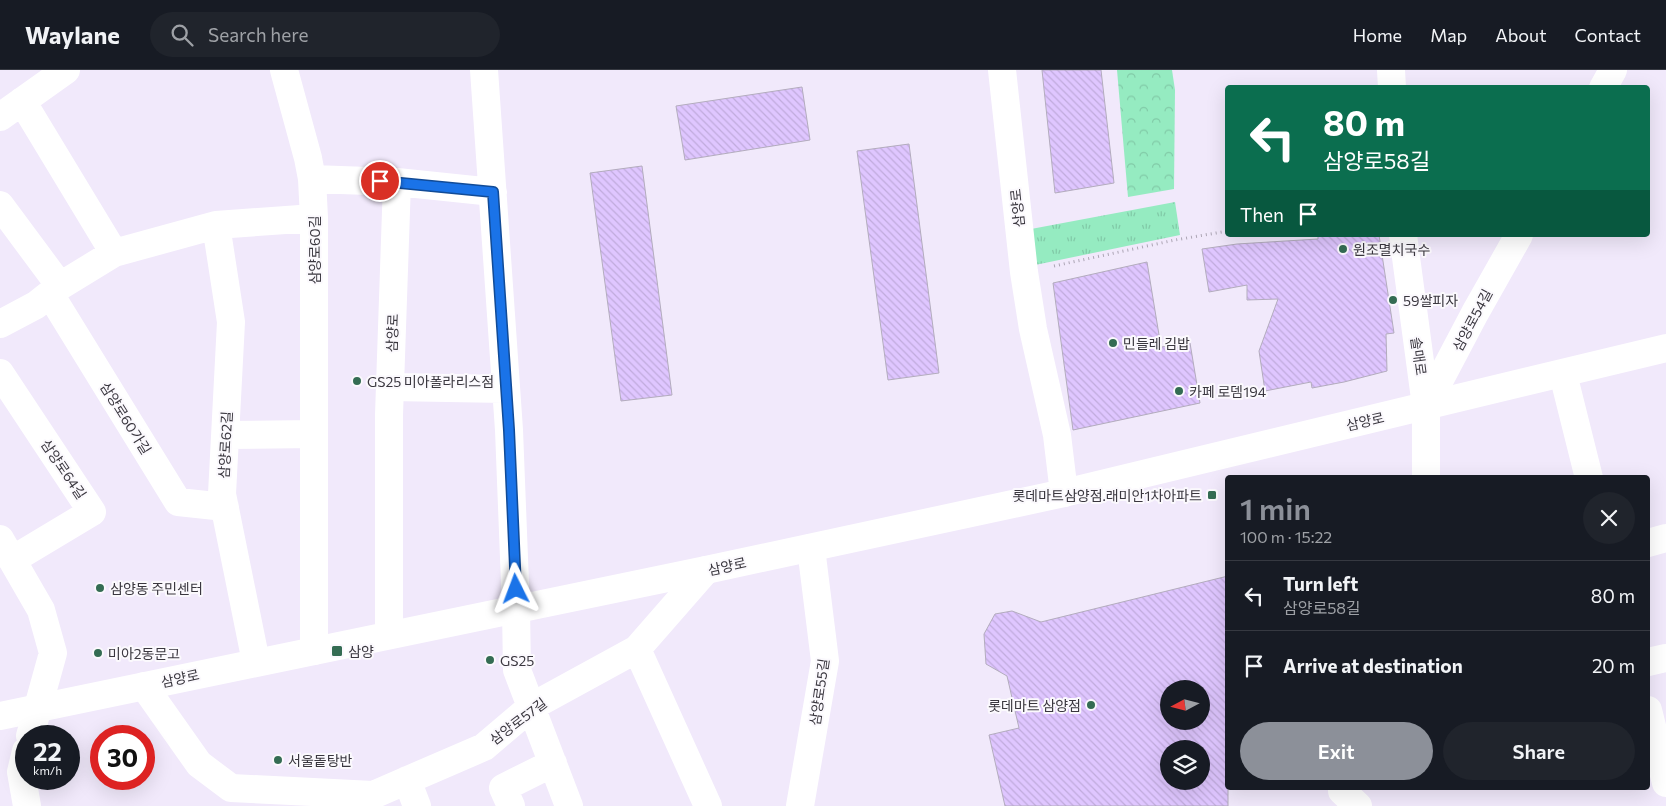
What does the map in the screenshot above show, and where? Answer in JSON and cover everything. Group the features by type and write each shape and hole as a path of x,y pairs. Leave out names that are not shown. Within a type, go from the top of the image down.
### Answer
{"street":[{"path":"0,117 66,70"},
{"name":"삼양로60길","path":"284,70 312,179 314,218 314,651"},
{"path":"484,70 506,389 517,670 569,806"},
{"name":"삼양로","path":"1002,70 1024,272 1033,329 1057,435 1064,493"},
{"path":"1390,70 1392,85"},
{"path":"1605,85 1613,70"},
{"path":"22,101 114,253"},
{"path":"312,179 397,182 493,192"},
{"name":"삼양로","path":"389,635 390,387 397,182"},
{"name":"삼양로60가길","path":"0,205 55,290 178,502 225,507"},
{"path":"0,324 36,304 114,253 216,225 314,218"},
{"name":"삼양로62길","path":"216,225 231,322 222,494 256,662"},
{"name":"솔매로","path":"1403,237 1426,406 1426,475"},
{"name":"삼양로54길","path":"1426,406 1518,237"},
{"name":"삼양로","path":"0,716 811,548 1064,493 1666,348"},
{"name":"삼양로64길","path":"0,373 92,512 6,549 41,610 53,653 32,725"},
{"path":"1563,374 1588,475"},
{"path":"390,387 506,389"},
{"path":"226,435 314,434"},
{"path":"1650,542 1666,538"},
{"name":"삼양로55길","path":"800,806 825,661 811,548"},
{"name":"삼양로57길","path":"144,686 199,764 231,788 294,798 372,795 484,746 531,707 637,649 706,570"},
{"path":"637,649 708,806"},
{"path":"1650,662 1666,658"},
{"path":"1650,718 1666,784"},
{"path":"511,806 503,788 553,763"},
{"path":"407,780 418,806"},
{"path":"24,790 27,806"}],"path":[{"path":"1024,272 1175,240 1225,232"}],"green space":[{"path":"1117,70 1172,70 1175,90 1174,189 1128,197"},
{"path":"1175,202 1180,235 1035,265 1031,229"}],"building":[{"path":"1042,70 1101,70 1114,183 1055,193"},
{"path":"802,87 810,140 685,160 676,106"},
{"path":"909,144 939,373 888,380 857,151"},
{"path":"642,166 672,395 621,401 590,173"},
{"path":"1318,237 1379,237 1394,333 1386,334 1387,371 1312,388 1311,382 1265,391 1259,351 1278,299 1247,300 1247,285 1209,292 1202,249 1237,244 1318,239"},
{"path":"1147,262 1161,347 1190,343 1200,403 1073,430 1053,283"},
{"name":"롯데마트 삼양점","path":"1225,577 1225,790 1228,790 1228,806 1005,806 989,735 1019,728 1007,676 986,664 984,634 995,614 1012,611 1041,622"}],"place":[{"name":"원조멸치국수","path":"1343,249"},
{"name":"59쌀피자","path":"1393,300"},
{"name":"민들레 김밥","path":"1113,343"},
{"name":"GS25 미아폴라리스점","path":"357,381"},
{"name":"카페 로뎀194","path":"1179,391"},
{"name":"롯데마트삼양점.래미안1차아파트","path":"1212,495"},
{"name":"삼양동 주민센터","path":"100,588"},
{"name":"삼양","path":"337,651"},
{"name":"미아2동문고","path":"98,653"},
{"name":"GS25","path":"490,660"},
{"name":"롯데마트 삼양점","path":"1091,705"},
{"name":"서울돝탕반","path":"278,760"}],"route":[{"path":"380,181 493,192 509,430 516,589"}]}
